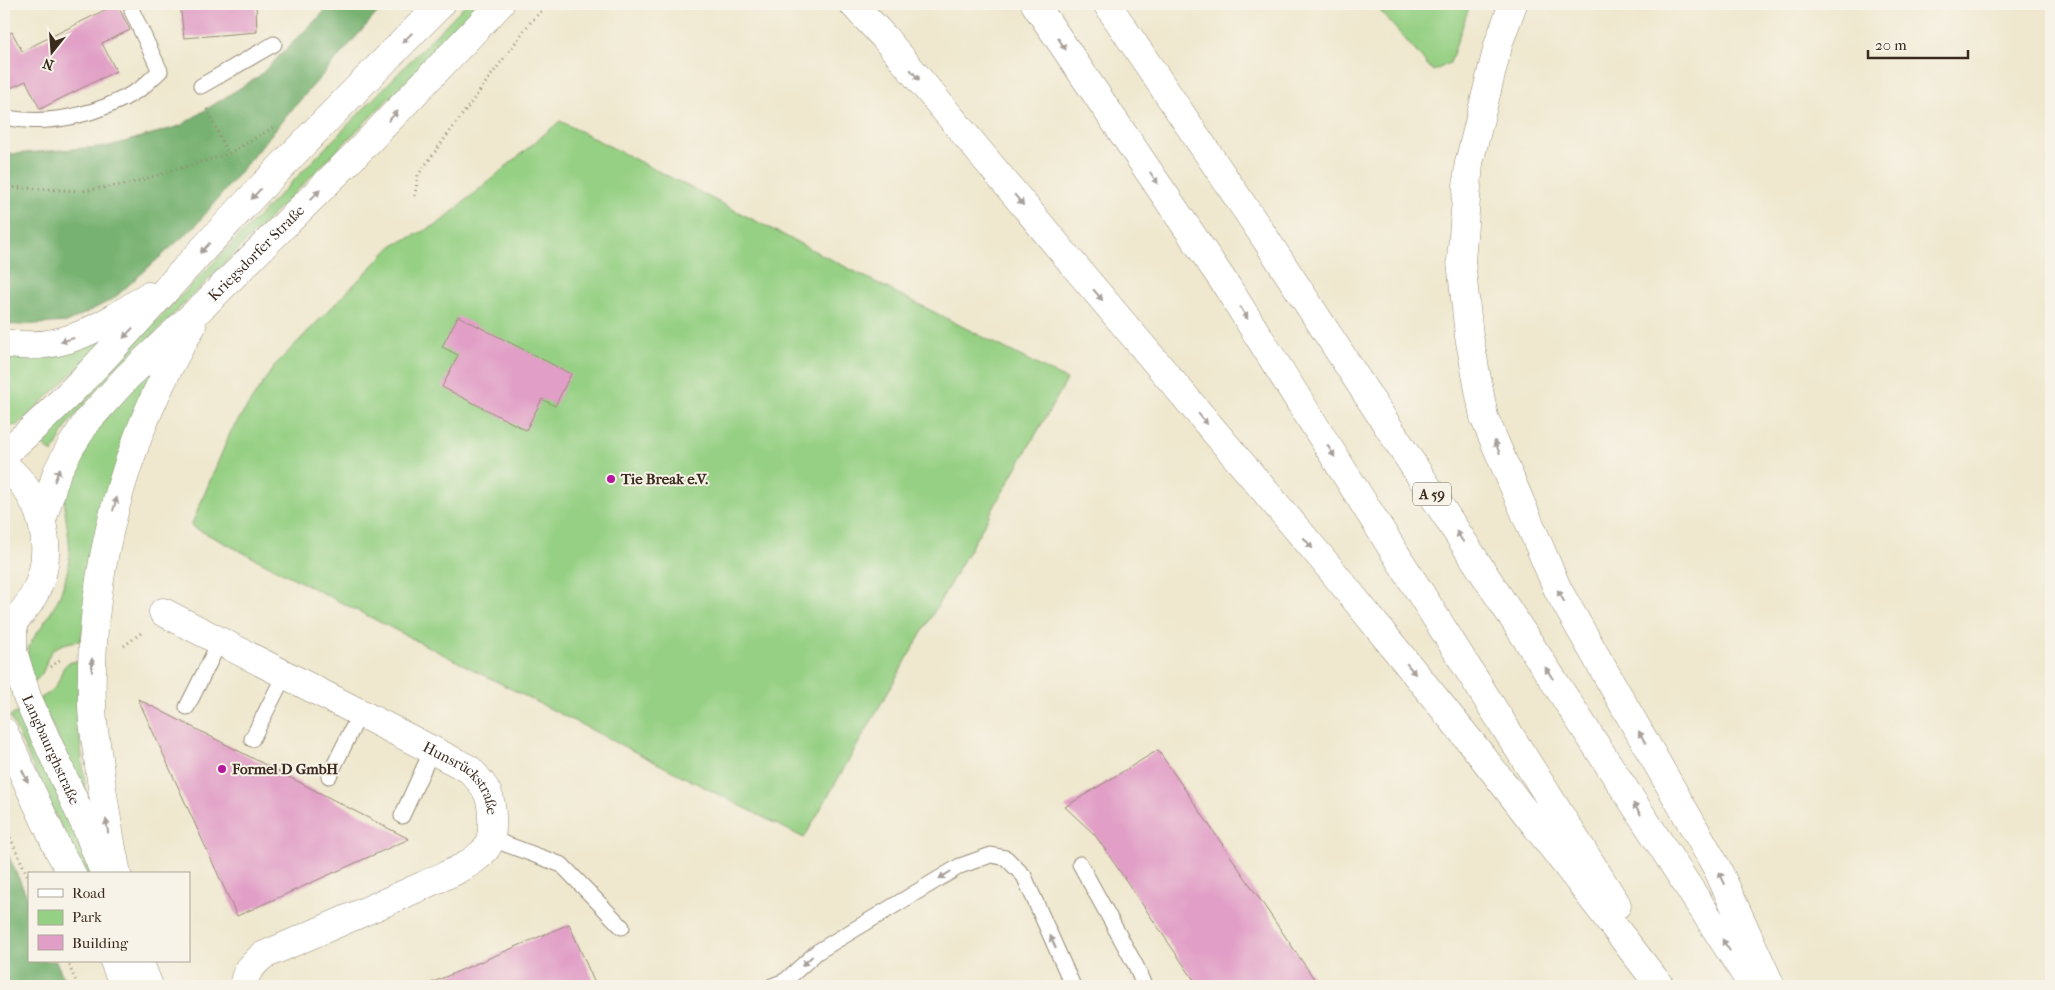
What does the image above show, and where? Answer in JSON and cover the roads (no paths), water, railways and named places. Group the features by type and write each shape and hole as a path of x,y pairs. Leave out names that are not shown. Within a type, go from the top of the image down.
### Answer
{"main road":[{"path":"4,454 36,427 94,370 184,270 325,120 441,4"},
{"name":"Kriegsdorfer Straße","path":"42,521 57,472 88,420 127,377 206,303 359,151 500,4"},
{"path":"853,4 884,37"},
{"path":"859,4 884,37 1067,257 1324,561 1478,752 1660,986"},
{"path":"1035,4 1228,288 1668,986"},
{"name":"A 59","path":"1106,4 1265,238 1753,986"},
{"path":"1513,4 1499,42 1469,162 1461,261 1469,336 1484,417 1558,590 1717,868 1771,986"},
{"path":"4,343 12,345 50,344 86,334 120,315 184,270"},
{"path":"117,872 108,830 92,707 92,652 105,552 115,504 151,407 186,336 206,303"},
{"path":"4,465 17,476 33,497 42,521 46,548 42,576 30,601 8,626"},
{"name":"Hunsrückstraße","path":"163,612 469,769 486,790 492,807 492,838 483,853 465,865 380,905 262,956 244,977 244,986"},
{"name":"Langbaurghstraße","path":"8,626 12,652 27,697 87,829 103,872"},
{"path":"4,732 58,849 71,872"},
{"path":"114,962 124,986"},
{"path":"139,962 149,986"}],"lane":[{"path":"4,117 21,121 50,120 98,110 140,89 160,71 127,10"},
{"path":"201,86 274,44"},
{"path":"186,707 220,641"},
{"path":"252,739 284,674"},
{"path":"329,776 360,713"},
{"path":"402,816 432,750"},
{"path":"492,838 562,865 622,927"},
{"path":"772,986 785,980 817,952 960,866 991,855 1006,858 1024,876 1073,986"},
{"path":"1080,864 1136,966 1144,986"}],"place":[{"name":"Tie Break e.V.","path":"611,479"},
{"name":"Formel D GmbH","path":"222,769"}]}
